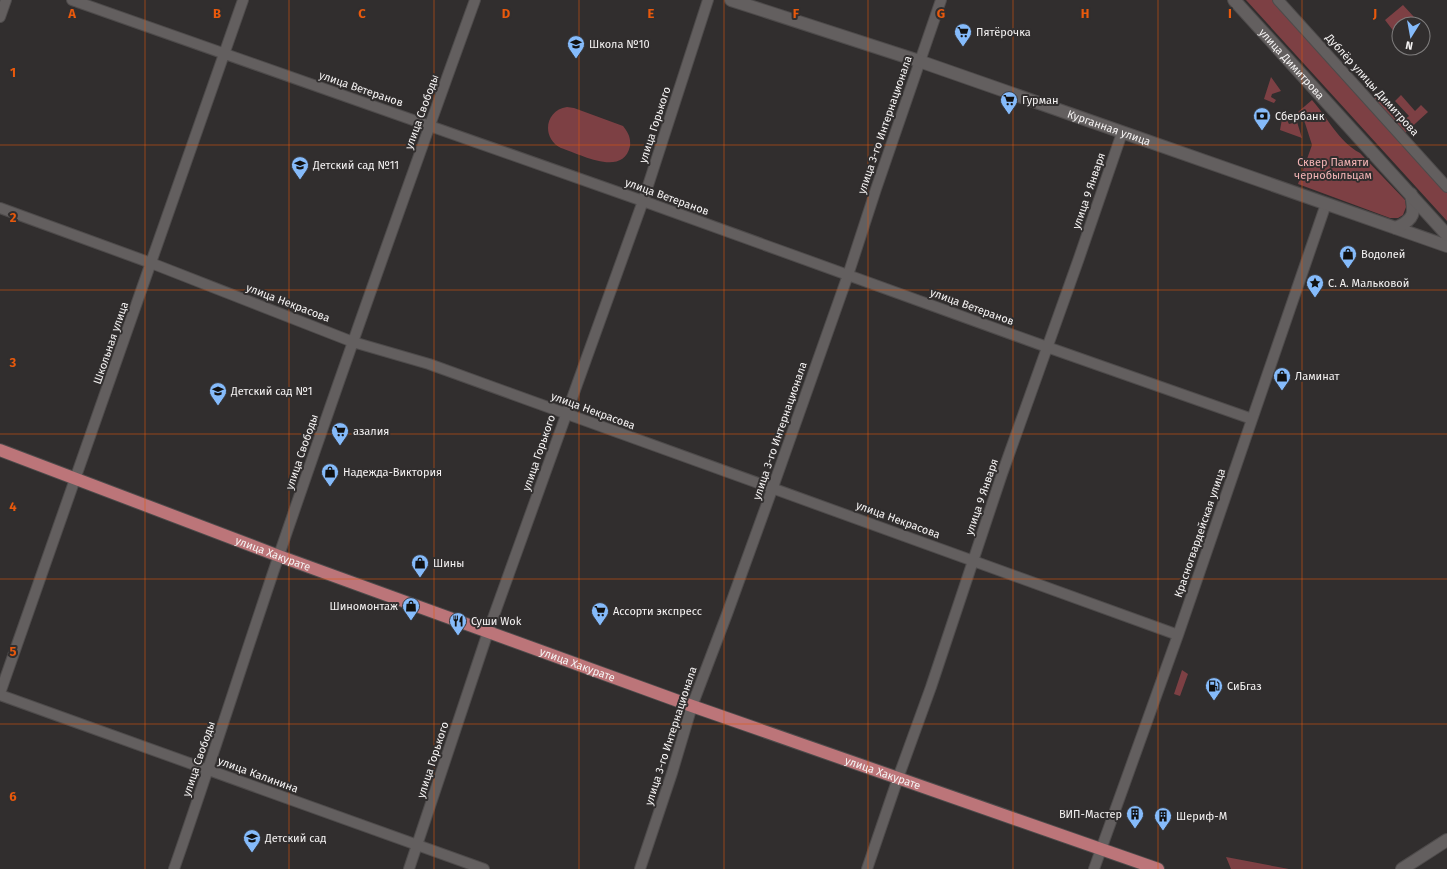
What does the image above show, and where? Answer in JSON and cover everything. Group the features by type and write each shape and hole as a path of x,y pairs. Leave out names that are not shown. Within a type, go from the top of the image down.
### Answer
{"main road":[{"name":"улица Хакурате","path":"0,450 279,556 692,706 1158,869"}],"street":[{"path":"0,17 6,0"},
{"name":"улица Ветеранов","path":"72,0 643,201 1047,347 1252,419"},
{"name":"Школьная улица","path":"0,694 243,0"},
{"name":"улица Свободы","path":"174,869 209,770 279,556 353,342 475,0"},
{"name":"улица Горького","path":"409,869 488,632 565,414 643,201 708,0"},
{"name":"Курганная улица","path":"731,0 919,61 1447,246"},
{"name":"улица 3-го Интернационала","path":"640,869 672,773 692,706 773,488 848,274 919,61 941,0"},
{"name":"улица Димитрова","path":"1234,0 1447,234"},
{"name":"Дублёр улицы Димитрова","path":"1278,0 1447,186"},
{"name":"улица 9 Января","path":"867,869 1122,133"},
{"path":"1396,228 1407,222 1412,216 1413,210 1411,194"},
{"name":"Красногвардейская улица","path":"1094,869 1178,634 1326,204"},
{"name":"улица Некрасова","path":"0,208 151,263 353,342 429,364 1178,634"},
{"name":"улица Калинина","path":"0,694 484,869"},
{"path":"1402,869 1447,840"}],"green space":[{"path":"1246,0 1273,0 1447,191 1447,221"},
{"path":"1403,5 1413,16 1391,16 1391,28 1385,20"},
{"path":"1271,77 1281,91 1272,94 1271,97 1276,100 1274,103 1264,99"},
{"path":"1375,93 1402,122 1409,116 1395,101 1401,95 1415,111 1421,105 1428,112 1405,133 1371,97"},
{"name":"Сквер Памяти чернобыльцам","path":"1312,100 1339,136 1360,153 1405,200 1406,207 1403,215 1398,218 1390,218 1298,184 1312,145 1305,123 1298,112"},
{"path":"567,107 574,108 623,126 630,138 630,146 626,156 619,161 600,161 561,148 550,138 548,125 554,113"},
{"path":"1286,118 1289,124 1297,122 1302,138 1280,130 1282,119"},
{"path":"1182,670 1188,674 1180,696 1174,694"},
{"path":"1226,857 1289,869 1231,869"}],"place":[{"name":"Пятёрочка","path":"963,47"},
{"name":"Школа №10","path":"576,59"},
{"name":"Гурман","path":"1009,115"},
{"name":"Сбербанк","path":"1262,131"},
{"name":"Детский сад №11","path":"300,180"},
{"name":"Водолей","path":"1348,269"},
{"name":"С. А. Мальковой","path":"1315,298"},
{"name":"Ламинат","path":"1282,391"},
{"name":"Детский сад №1","path":"218,406"},
{"name":"азалия","path":"340,446"},
{"name":"Надежда-Виктория","path":"330,487"},
{"name":"Шины","path":"420,578"},
{"name":"Шиномонтаж","path":"411,621"},
{"name":"Ассорти экспресс","path":"600,626"},
{"name":"Суши Wok","path":"458,636"},
{"name":"СиБгаз","path":"1214,701"},
{"name":"ВИП-Мастер","path":"1135,829"},
{"name":"Шериф-М","path":"1163,831"},
{"name":"Детский сад","path":"252,853"}]}
